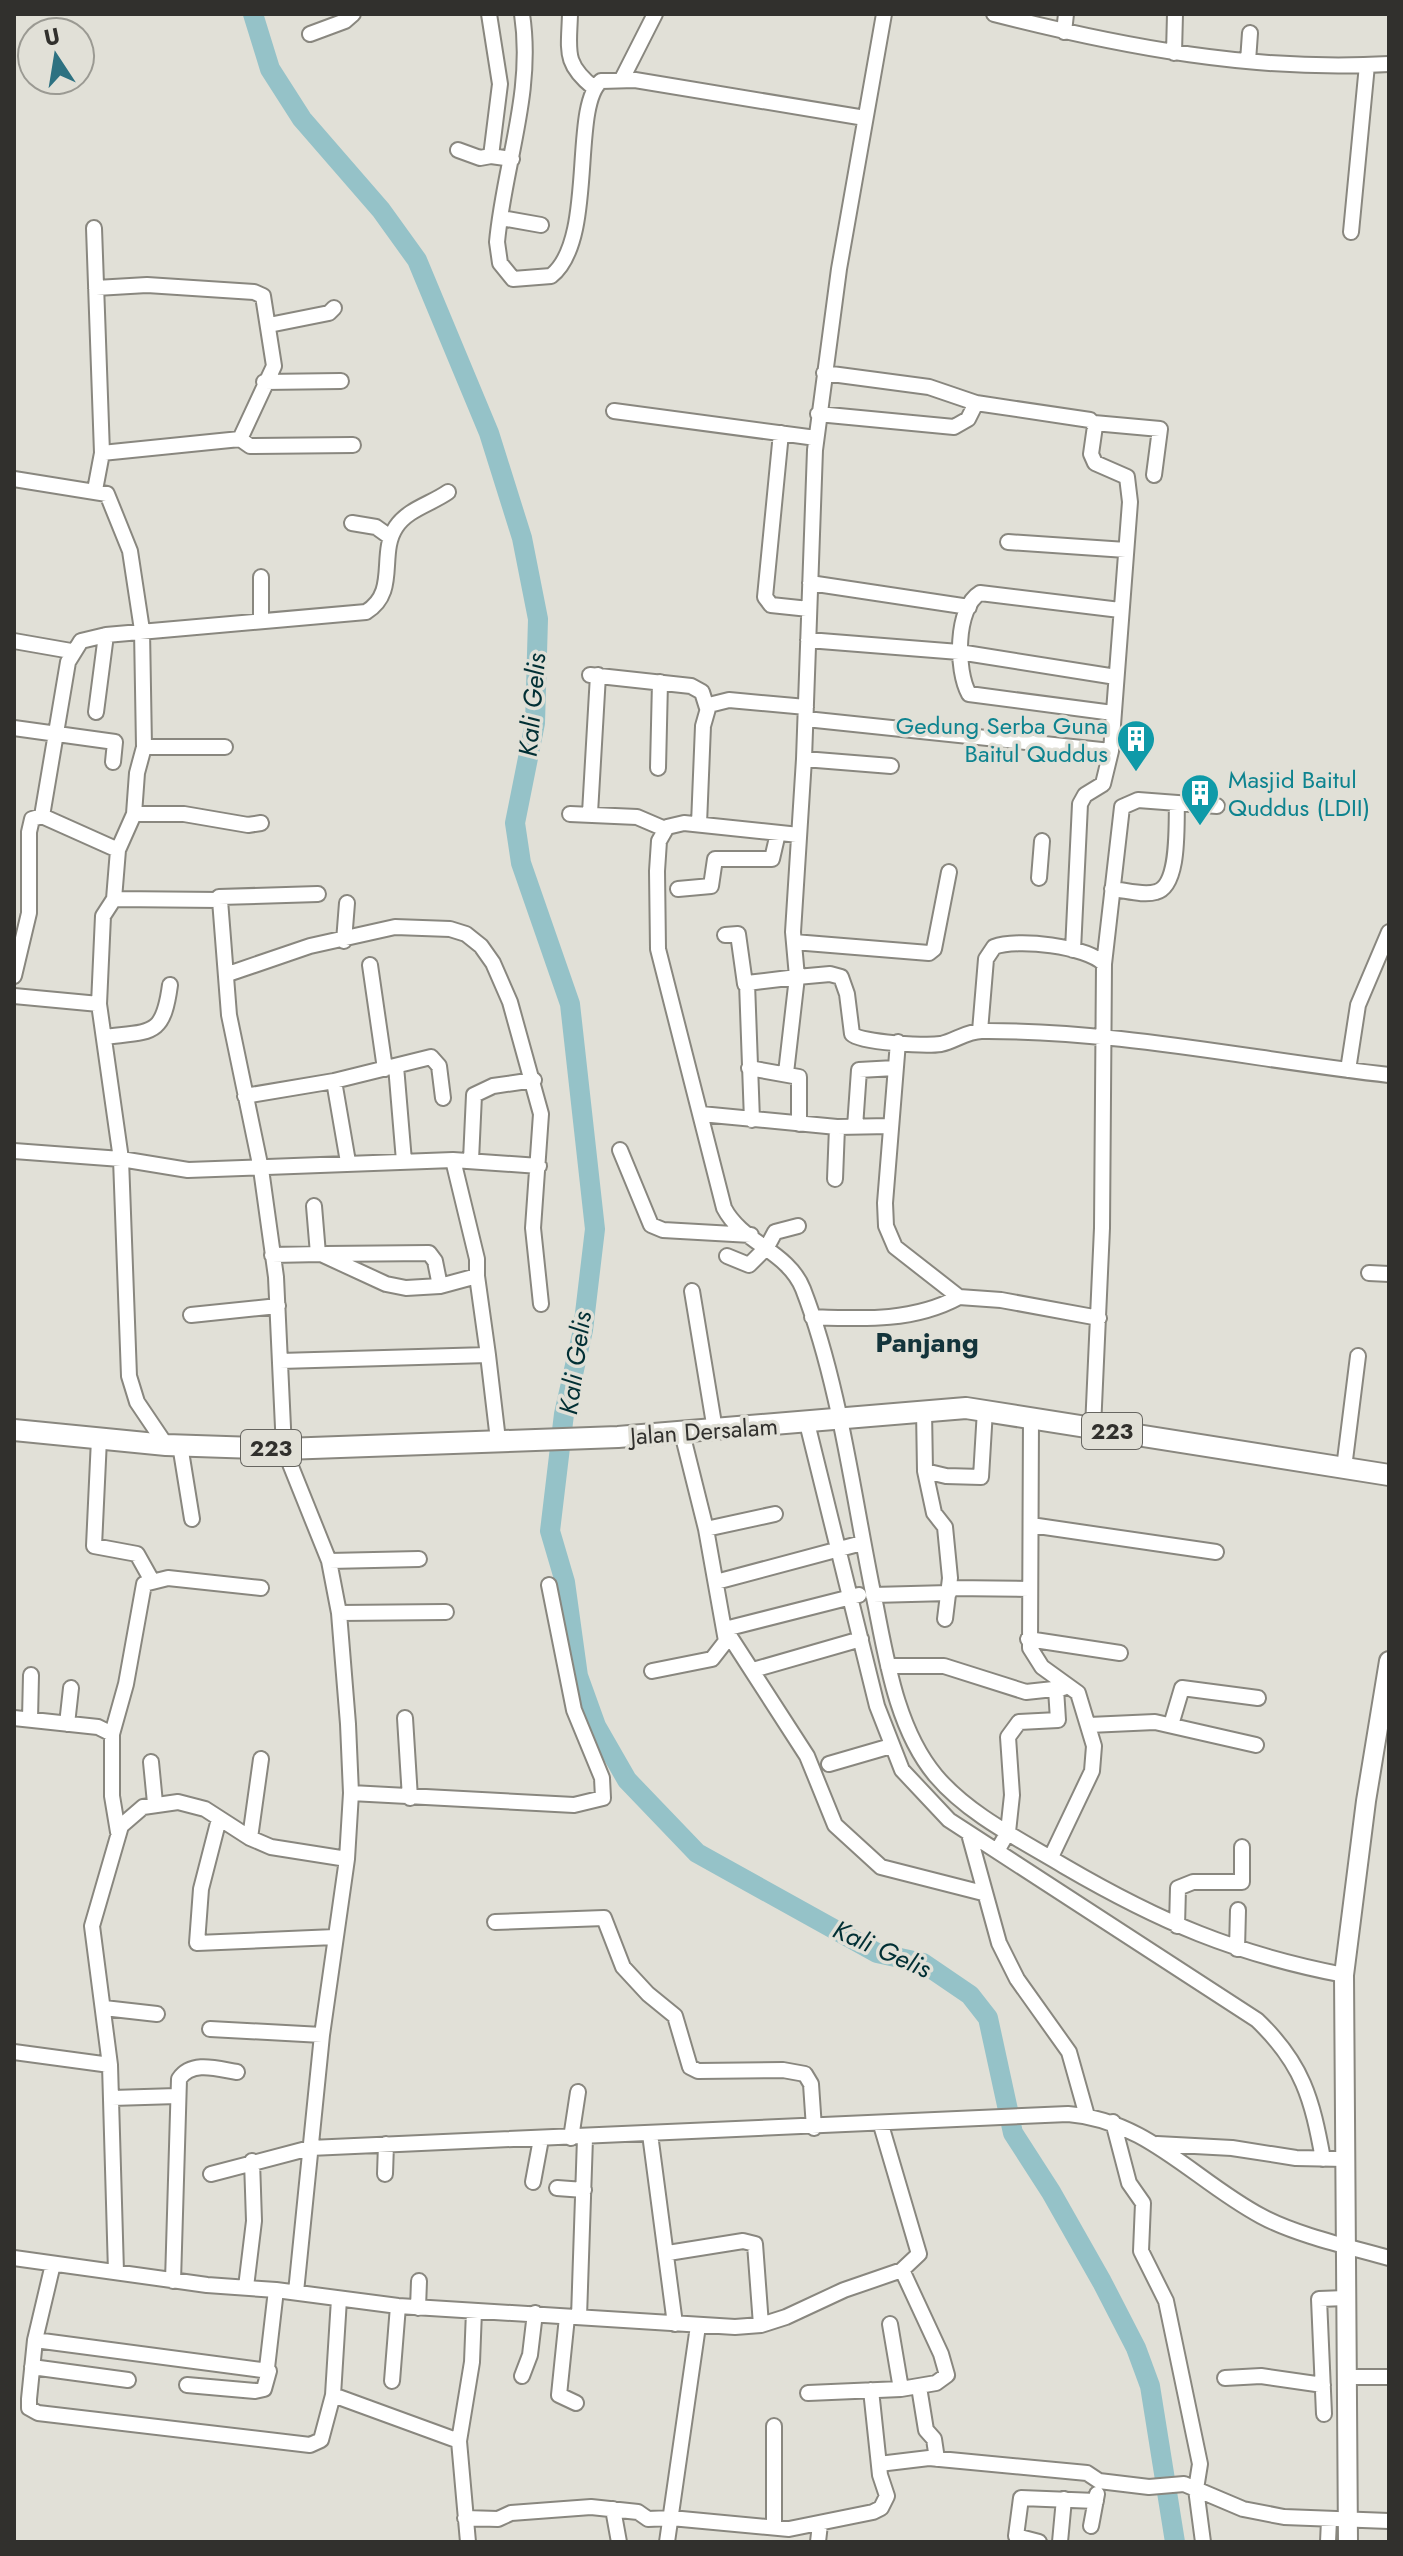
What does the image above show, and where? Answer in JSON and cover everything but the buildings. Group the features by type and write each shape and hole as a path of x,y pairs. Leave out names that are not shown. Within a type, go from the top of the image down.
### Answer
{"main road":[{"name":"Jalan Dersalam","path":"14,1430 173,1445 284,1449 618,1437 810,1423 924,1410 985,1410 1389,1475"},
{"path":"1348,2542 1344,1975 1389,1661"}],"street":[{"path":"310,34 345,21 353,14"},
{"path":"489,14 500,84 491,156"},
{"path":"522,14 525,71 497,254 507,276 522,280 540,279 558,269 572,238 594,88 605,79 622,79 865,118"},
{"path":"570,14 569,59 574,70 594,88"},
{"path":"622,79 655,14"},
{"path":"786,1073 797,977 794,942 818,414 884,14"},
{"path":"994,14 1064,32 1174,53 1248,61 1389,64"},
{"path":"1064,32 1066,14"},
{"path":"1174,53 1175,14"},
{"path":"1248,61 1250,33"},
{"path":"1351,232 1367,65"},
{"path":"458,150 480,158 512,159"},
{"path":"501,218 541,225"},
{"path":"94,228 102,453 95,490"},
{"path":"96,288 147,285 254,292 265,299 274,366 240,439"},
{"path":"269,325 329,313 334,308"},
{"path":"824,373 929,387 976,403 1083,418 1094,423 1160,429 1154,475"},
{"path":"264,382 341,381"},
{"path":"818,414 952,427 968,419 976,403"},
{"path":"614,411 816,438"},
{"path":"1073,950 1080,804 1085,795 1103,784 1111,751 1126,550 1128,481 1122,473 1095,463 1091,454 1094,423"},
{"path":"781,433 765,597 771,605 809,609"},
{"path":"102,453 240,439 250,446 353,445"},
{"path":"14,479 107,494 125,538 134,571 142,630 144,747 137,773 134,814 118,850 114,899 103,916 99,1004 121,1159 129,1376 137,1402 173,1445 192,1519"},
{"path":"42,816 71,651 81,641 142,630 357,614 374,607 386,589 390,537 407,514 448,492"},
{"path":"352,523 376,527 390,537"},
{"path":"1008,542 1126,550"},
{"path":"261,577 261,620"},
{"path":"810,583 969,607"},
{"path":"1113,713 969,694 959,652 969,607 976,595 986,593 1120,610"},
{"path":"96,712 106,635"},
{"path":"808,640 959,652 1116,677"},
{"path":"14,641 71,651"},
{"path":"590,813 594,675 699,689 707,708 699,824"},
{"path":"658,768 660,682"},
{"path":"707,708 714,702 729,700 806,713 1111,751"},
{"path":"14,728 115,742 113,762"},
{"path":"144,747 225,747"},
{"path":"804,759 891,766"},
{"path":"1093,1428 1106,1039 1104,964 1122,807 1134,800 1217,806"},
{"path":"1112,889 1156,892 1167,886 1173,872 1177,804"},
{"path":"134,814 184,814 248,825 261,823"},
{"path":"570,814 643,818 665,829"},
{"path":"14,976 29,913 29,825 33,818 42,816 118,850"},
{"path":"799,835 699,824 677,824 665,829 659,841 657,871 658,949 681,1049 724,1208 730,1218 793,1270 812,1317 836,1420 849,1546 850,1597 890,1744 902,1770 923,1796 969,1834 1114,1913 1177,1926 1267,1960 1344,1975"},
{"path":"678,889 711,886 715,859 772,859 778,833"},
{"path":"1039,878 1042,841"},
{"path":"794,942 929,953 934,949 949,872"},
{"path":"114,899 318,894"},
{"path":"219,897 228,974 229,1015 261,1169 272,1255 278,1306 284,1449 329,1561 339,1613 351,1793 347,1859 322,2035 296,2292"},
{"path":"344,941 347,903"},
{"path":"228,974 310,946 344,941 370,930 395,927 430,925 466,934 481,946 497,971 534,1080 541,1114 533,1228 541,1304"},
{"path":"1348,1070 1358,1005 1389,932"},
{"path":"725,935 738,934 745,984 752,1120"},
{"path":"980,1031 986,959 992,948 1028,944 1073,950 1104,964"},
{"path":"370,965 391,1067 404,1161"},
{"path":"745,984 830,974 841,977 854,1036 869,1041 938,1044 980,1031 1106,1039 1389,1075"},
{"path":"104,1037 139,1032 159,1024 165,1016 170,985"},
{"path":"14,996 99,1004"},
{"path":"898,1042 885,1203 889,1235 901,1254 959,1297"},
{"path":"245,1096 334,1081 434,1057 439,1066 443,1098"},
{"path":"749,1068 799,1077 799,1124"},
{"path":"855,1127 859,1070 895,1068"},
{"path":"471,1160 474,1095 493,1086 534,1080"},
{"path":"334,1081 348,1162"},
{"path":"701,1114 837,1127 890,1126"},
{"path":"835,1179 837,1127"},
{"path":"620,1150 651,1225 663,1230 751,1235"},
{"path":"14,1151 121,1159 165,1169 261,1169 348,1162 453,1160 539,1166"},
{"path":"453,1160 477,1259 498,1440"},
{"path":"314,1206 320,1254"},
{"path":"727,1256 749,1265 779,1229 798,1226"},
{"path":"272,1255 427,1252 435,1261 440,1286"},
{"path":"320,1254 386,1284 406,1288 440,1286 477,1276"},
{"path":"1369,1273 1389,1274"},
{"path":"692,1291 715,1430"},
{"path":"812,1317 889,1318 924,1311 959,1297 1001,1300 1099,1318"},
{"path":"191,1315 278,1306"},
{"path":"280,1361 488,1355"},
{"path":"1344,1468 1358,1356"},
{"path":"924,1410 925,1471 934,1513 945,1527 950,1591 945,1619"},
{"path":"925,1471 946,1476 981,1477 985,1410"},
{"path":"1031,1417 1028,1639 1038,1662 1064,1688 1080,1696 1094,1746 1092,1771 1051,1857"},
{"path":"810,1423 849,1546 873,1594 888,1666 912,1735 934,1774 945,1786 1007,1833 1051,1857 1114,1913 1257,2020 1280,2043 1308,2087 1323,2159"},
{"path":"652,1671 712,1659 725,1646 725,1629 706,1529 682,1433"},
{"path":"99,1439 94,1546 137,1554 151,1579"},
{"path":"706,1529 775,1514"},
{"path":"1031,1525 1216,1552"},
{"path":"716,1582 849,1546"},
{"path":"329,1561 419,1559"},
{"path":"151,1579 261,1588"},
{"path":"119,1832 112,1796 112,1734 126,1684 140,1591 151,1579"},
{"path":"351,1793 574,1805 603,1798 602,1778 574,1710 549,1585"},
{"path":"725,1629 850,1597 1029,1589"},
{"path":"339,1613 446,1612"},
{"path":"725,1629 807,1756 835,1825 881,1867 983,1893"},
{"path":"753,1670 861,1639"},
{"path":"1028,1639 1120,1653"},
{"path":"888,1666 944,1666 1026,1692 1064,1688"},
{"path":"30,1719 31,1675"},
{"path":"67,1724 71,1688"},
{"path":"998,1850 1007,1833 1013,1785 1008,1737 1019,1722 1058,1720 1064,1688"},
{"path":"1171,1725 1182,1688 1258,1698"},
{"path":"14,1718 103,1728 112,1734"},
{"path":"405,1718 410,1798"},
{"path":"1089,1725 1147,1722 1256,1745"},
{"path":"829,1764 912,1735"},
{"path":"250,1838 261,1759"},
{"path":"151,1762 155,1803"},
{"path":"116,2272 110,2065 92,1926 119,1832 133,1812 155,1803 196,1805 250,1838 288,1851 347,1859"},
{"path":"219,1819 201,1889 197,1943 335,1937"},
{"path":"969,1834 999,1943 1011,1969 1075,2063 1087,2116"},
{"path":"1177,1926 1178,1888 1193,1882 1242,1882 1242,1847"},
{"path":"1237,1949 1238,1910"},
{"path":"495,1922 604,1918 628,1973 675,2016 690,2067 698,2071 775,2070 805,2074 811,2084 814,2128"},
{"path":"104,2008 157,2014"},
{"path":"210,2029 322,2035"},
{"path":"14,2052 110,2065"},
{"path":"173,2281 177,2096 181,2076 191,2069 237,2072"},
{"path":"576,2403 562,2399 558,2392 573,2317 584,2190 578,2138 578,2092"},
{"path":"112,2098 177,2096"},
{"path":"211,2174 310,2148 881,2125 1022,2115 1087,2116 1113,2122 1157,2144 1261,2216 1389,2258"},
{"path":"1113,2122 1129,2183 1143,2203 1141,2251 1166,2301 1198,2451 1200,2475 1190,2486"},
{"path":"14,2258 173,2281 296,2292 418,2308 535,2313 698,2326 761,2325 902,2270 919,2254 881,2125"},
{"path":"650,2134 675,2324"},
{"path":"533,2182 541,2139"},
{"path":"385,2174 386,2144"},
{"path":"1157,2144 1345,2159"},
{"path":"246,2287 254,2221 252,2161"},
{"path":"557,2188 584,2190"},
{"path":"668,2253 743,2241 755,2244 761,2325"},
{"path":"53,2264 35,2340 32,2367 29,2408 38,2413 310,2445 321,2440 333,2395 339,2299"},
{"path":"808,2393 901,2389 945,2380 947,2371 902,2270"},
{"path":"418,2308 419,2281"},
{"path":"187,2385 264,2389 270,2376 267,2368 276,2290"},
{"path":"1324,2414 1319,2299 1346,2298"},
{"path":"392,2381 398,2306"},
{"path":"468,2542 459,2441 472,2362 474,2311"},
{"path":"522,2376 530,2355 535,2313"},
{"path":"890,2324 901,2389"},
{"path":"667,2542 698,2326"},
{"path":"35,2340 267,2368"},
{"path":"32,2367 128,2380"},
{"path":"1225,2378 1261,2376 1323,2385"},
{"path":"1347,2377 1389,2377"},
{"path":"919,2387 926,2430 934,2439 937,2459"},
{"path":"465,2518 498,2519 511,2513 586,2507 638,2512 648,2519 671,2518 789,2529 881,2508 887,2496 879,2464 871,2390"},
{"path":"333,2395 459,2441"},
{"path":"774,2426 774,2527"},
{"path":"879,2464 937,2459 1087,2473 1099,2481 1149,2487 1190,2486 1243,2509 1329,2520 1389,2521"},
{"path":"1091,2526 1099,2481"},
{"path":"1190,2486 1203,2542"},
{"path":"1060,2542 1064,2499"},
{"path":"1039,2542 1017,2537 1019,2500 1096,2501"},
{"path":"613,2509 619,2542"},
{"path":"1328,2542 1329,2520"},
{"path":"818,2542 820,2524"}],"waterway":[{"name":"Kali Gelis","path":"253,14 270,69 302,119 381,210 417,260 489,433 522,538 538,619 535,723 515,823 521,863 570,1004 595,1229 583,1330 564,1414 550,1531 565,1582 578,1676 596,1726 627,1780 697,1853 877,1953 923,1963 970,1995 988,2018 1013,2133 1102,2282 1136,2348 1150,2386 1175,2542"}],"place":[{"name":"Gedung Serba Guna Baitul Quddus","path":"1136,773"},
{"name":"Masjid Baitul Quddus (LDII)","path":"1200,827"}],"district":[{"name":"Panjang","path":"927,1342"}]}
